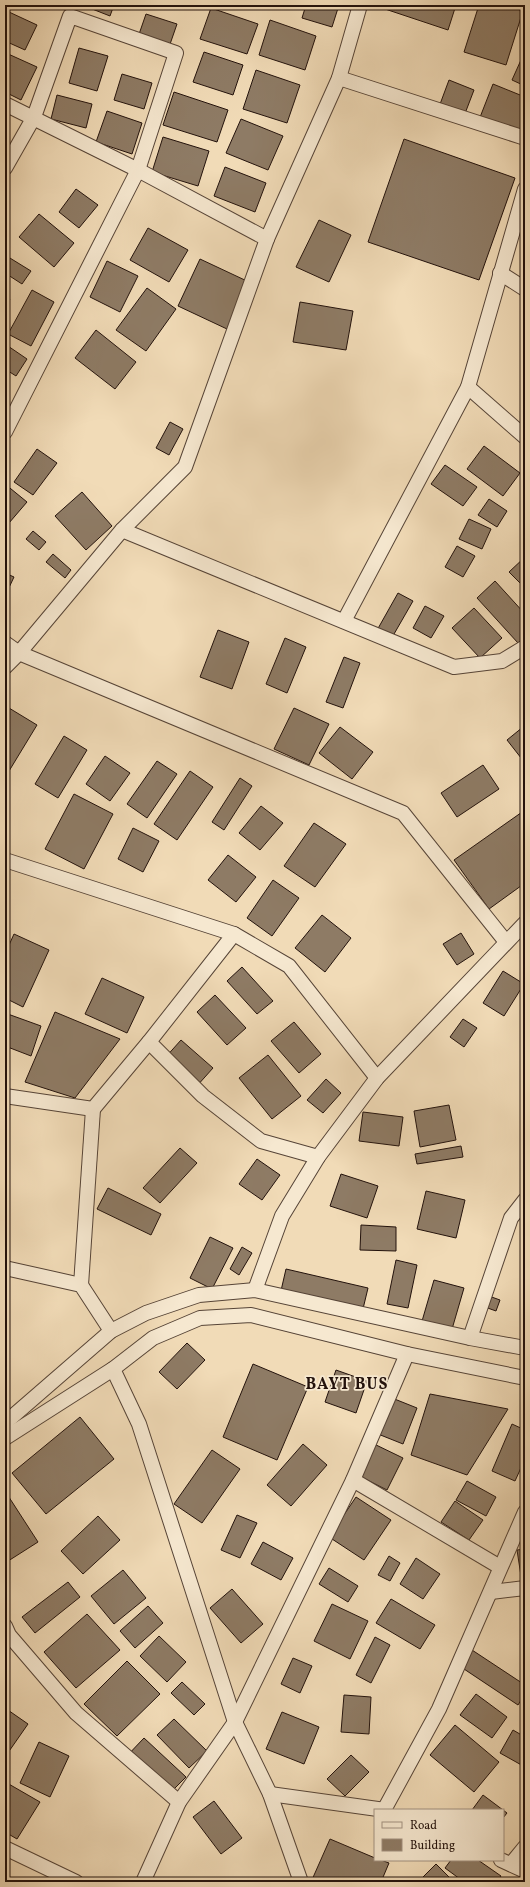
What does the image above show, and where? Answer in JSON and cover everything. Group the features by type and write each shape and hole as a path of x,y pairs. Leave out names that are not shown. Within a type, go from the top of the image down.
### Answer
{"street":[{"path":"5,667 19,653 122,530 185,467 267,238 339,78 360,5"},
{"path":"5,168 34,117 70,16 176,53 138,170 5,432"},
{"path":"339,78 525,138"},
{"path":"5,104 34,117 138,170 267,238"},
{"path":"344,621 468,386 525,189"},
{"path":"500,273 525,289"},
{"path":"468,386 525,437"},
{"path":"122,530 454,667 502,661 525,647"},
{"path":"5,643 19,653 403,813 506,942"},
{"path":"5,860 234,934 289,966 377,1078"},
{"path":"254,1290 282,1216 318,1157 377,1078 525,923"},
{"path":"111,1331 81,1285 93,1109 149,1042 234,934"},
{"path":"149,1042 203,1096 261,1141 318,1157"},
{"path":"5,1096 93,1109"},
{"path":"470,1338 511,1218 525,1200"},
{"path":"5,1268 81,1285"},
{"path":"5,1423 111,1331 146,1313 198,1295 254,1290 470,1338 525,1348"},
{"path":"5,1438 113,1369 153,1338 200,1318 251,1315 408,1354 525,1378"},
{"path":"143,1882 179,1802 235,1722 353,1480 408,1354"},
{"path":"113,1369 139,1424 235,1722 270,1794 301,1882"},
{"path":"353,1480 500,1567"},
{"path":"386,1809 439,1709 525,1512"},
{"path":"491,1592 525,1588"},
{"path":"6,1634 76,1714 179,1802"},
{"path":"270,1794 378,1809"},
{"path":"525,1847 506,1862 525,1871"},
{"path":"5,1848 76,1882"}],"building":[{"path":"82,5 114,5 110,16"},
{"path":"306,5 339,5 332,27 302,18"},
{"path":"380,5 456,5 448,30 379,7"},
{"path":"479,5 505,5 523,11 506,65 464,52"},
{"path":"211,8 258,24 247,54 200,39"},
{"path":"9,12 37,25 25,50 5,41 5,20"},
{"path":"146,14 177,24 168,50 137,40"},
{"path":"270,20 316,36 305,70 259,55"},
{"path":"79,48 108,56 97,91 69,83"},
{"path":"525,51 525,86 512,80"},
{"path":"204,52 243,65 233,95 193,82"},
{"path":"6,53 37,67 21,100 5,92"},
{"path":"256,70 300,85 287,123 243,109"},
{"path":"122,74 152,83 144,109 114,100"},
{"path":"449,80 474,90 461,124 436,115"},
{"path":"493,84 525,97 525,143 477,125"},
{"path":"174,92 228,110 217,142 163,125"},
{"path":"57,95 92,104 86,128 51,119"},
{"path":"107,111 142,123 132,154 96,142"},
{"path":"241,119 283,136 268,170 226,153"},
{"path":"163,137 209,151 198,186 152,172"},
{"path":"404,139 515,178 479,280 368,242"},
{"path":"225,167 266,183 255,212 214,196"},
{"path":"76,189 98,205 79,228 59,212"},
{"path":"39,214 74,243 54,267 19,237"},
{"path":"319,220 351,235 329,282 296,267"},
{"path":"148,228 188,250 169,282 130,260"},
{"path":"5,255 31,271 22,284 5,273"},
{"path":"200,259 249,282 227,329 178,306"},
{"path":"107,261 138,276 120,312 90,297"},
{"path":"147,288 176,309 146,351 116,330"},
{"path":"32,290 54,302 31,346 8,334"},
{"path":"5,295 10,299 5,306"},
{"path":"300,302 353,311 346,350 293,342"},
{"path":"96,330 136,362 115,389 75,358"},
{"path":"5,344 27,359 16,376 5,369"},
{"path":"170,422 183,429 169,455 156,448"},
{"path":"484,446 520,473 503,496 467,469"},
{"path":"37,449 57,463 33,495 14,482"},
{"path":"445,465 477,487 463,506 431,484"},
{"path":"5,484 27,502 9,523 5,520"},
{"path":"82,492 112,526 86,550 55,516"},
{"path":"489,499 507,511 497,527 478,515"},
{"path":"469,519 491,529 482,549 459,539"},
{"path":"33,531 46,542 39,550 26,539"},
{"path":"457,546 475,556 463,577 445,567"},
{"path":"53,554 71,570 65,578 46,562"},
{"path":"525,557 525,588 509,572"},
{"path":"5,573 14,577 5,596"},
{"path":"495,581 525,614 525,636 518,643 477,598"},
{"path":"398,593 413,601 390,641 376,632"},
{"path":"425,606 444,616 431,638 413,628"},
{"path":"474,608 502,638 480,658 452,628"},
{"path":"218,630 249,642 232,689 200,677"},
{"path":"285,638 306,647 287,693 266,684"},
{"path":"344,657 360,663 343,708 326,702"},
{"path":"9,708 37,725 6,776 5,715"},
{"path":"294,708 329,724 309,765 274,749"},
{"path":"340,727 373,752 352,779 319,753"},
{"path":"523,727 525,729 525,763 507,740"},
{"path":"64,736 87,750 58,798 35,784"},
{"path":"105,756 130,773 110,801 86,784"},
{"path":"157,761 177,774 147,818 127,804"},
{"path":"483,765 499,789 457,817 441,793"},
{"path":"190,771 213,787 177,840 154,824"},
{"path":"240,778 252,786 224,830 212,822"},
{"path":"74,794 113,814 84,869 45,849"},
{"path":"261,806 283,823 260,850 239,833"},
{"path":"525,810 525,883 489,909 454,860"},
{"path":"314,823 346,844 315,887 284,866"},
{"path":"133,828 159,841 143,872 118,859"},
{"path":"228,855 256,877 236,902 208,880"},
{"path":"273,880 299,898 272,936 247,918"},
{"path":"322,915 351,938 325,972 295,948"},
{"path":"461,933 474,954 457,965 443,944"},
{"path":"14,934 49,950 23,1007 5,998 5,954"},
{"path":"242,967 273,1001 257,1014 227,981"},
{"path":"503,971 524,984 504,1016 483,1003"},
{"path":"102,978 144,997 127,1033 85,1014"},
{"path":"215,995 246,1028 227,1045 197,1012"},
{"path":"55,1012 120,1039 75,1098 25,1082"},
{"path":"5,1013 41,1026 31,1056 5,1046"},
{"path":"463,1019 477,1028 464,1047 450,1037"},
{"path":"294,1022 321,1054 299,1073 271,1041"},
{"path":"181,1040 213,1068 196,1087 164,1059"},
{"path":"268,1055 301,1096 272,1119 239,1078"},
{"path":"326,1079 341,1093 323,1113 307,1100"},
{"path":"449,1105 456,1140 420,1147 414,1111"},
{"path":"363,1112 403,1117 399,1146 359,1141"},
{"path":"461,1146 463,1157 417,1164 415,1154"},
{"path":"180,1148 197,1163 160,1203 143,1188"},
{"path":"257,1159 280,1175 262,1200 239,1184"},
{"path":"341,1174 378,1186 367,1218 330,1206"},
{"path":"108,1188 161,1214 151,1235 97,1209"},
{"path":"426,1191 465,1200 456,1238 417,1229"},
{"path":"361,1225 396,1227 396,1251 360,1250"},
{"path":"210,1237 233,1248 212,1289 190,1278"},
{"path":"242,1247 252,1253 239,1275 230,1269"},
{"path":"396,1260 417,1265 408,1308 387,1304"},
{"path":"286,1269 368,1288 362,1313 280,1295"},
{"path":"434,1280 464,1288 450,1336 420,1328"},
{"path":"486,1295 500,1300 496,1311 482,1306"},
{"path":"187,1343 205,1360 177,1389 159,1372"},
{"path":"253,1364 308,1387 277,1460 223,1437"},
{"path":"336,1370 367,1381 356,1413 325,1402"},
{"path":"430,1394 508,1409 467,1475 411,1455"},
{"path":"392,1398 417,1408 403,1444 378,1434"},
{"path":"80,1417 114,1459 46,1514 12,1473"},
{"path":"512,1424 525,1430 525,1459 515,1481 492,1471"},
{"path":"372,1443 403,1458 387,1490 357,1475"},
{"path":"303,1444 327,1465 291,1506 267,1485"},
{"path":"212,1450 240,1469 202,1523 174,1504"},
{"path":"467,1481 496,1497 486,1516 456,1500"},
{"path":"5,1491 38,1542 5,1563"},
{"path":"356,1497 391,1520 364,1560 329,1537"},
{"path":"455,1501 483,1520 469,1540 441,1522"},
{"path":"237,1515 257,1523 240,1558 221,1550"},
{"path":"98,1516 120,1540 83,1574 61,1551"},
{"path":"263,1542 293,1558 281,1580 251,1564"},
{"path":"525,1549 525,1576 521,1576 517,1550"},
{"path":"389,1556 400,1563 390,1581 378,1575"},
{"path":"416,1558 440,1574 423,1599 400,1584"},
{"path":"329,1568 358,1586 348,1602 319,1584"},
{"path":"123,1570 146,1598 114,1624 91,1596"},
{"path":"68,1582 80,1597 35,1633 22,1617"},
{"path":"232,1589 263,1624 241,1643 210,1608"},
{"path":"391,1599 435,1625 420,1649 376,1623"},
{"path":"332,1604 368,1621 350,1659 314,1641"},
{"path":"148,1606 163,1623 135,1648 120,1631"},
{"path":"87,1614 120,1650 76,1688 44,1652"},
{"path":"159,1636 186,1662 167,1682 140,1656"},
{"path":"375,1637 390,1645 371,1683 356,1675"},
{"path":"472,1650 525,1685 525,1694 518,1705 461,1667"},
{"path":"293,1658 312,1666 300,1693 281,1684"},
{"path":"127,1661 160,1694 117,1736 84,1704"},
{"path":"182,1682 205,1704 194,1715 171,1693"},
{"path":"476,1694 507,1717 492,1738 460,1715"},
{"path":"344,1695 371,1697 369,1734 341,1732"},
{"path":"5,1708 28,1724 5,1757"},
{"path":"282,1712 319,1727 304,1764 266,1749"},
{"path":"174,1719 207,1751 189,1768 157,1735"},
{"path":"455,1725 499,1762 474,1792 430,1755"},
{"path":"513,1730 525,1737 525,1767 500,1753"},
{"path":"144,1738 186,1777 165,1798 124,1759"},
{"path":"39,1742 69,1756 50,1797 20,1783"},
{"path":"351,1755 369,1772 345,1796 327,1779"},
{"path":"7,1783 40,1802 17,1839 5,1832 5,1786"},
{"path":"483,1795 502,1809 473,1809"},
{"path":"214,1801 242,1838 221,1854 193,1817"},
{"path":"330,1839 374,1858 374,1861 384,1861 389,1863 381,1882 311,1882"},
{"path":"450,1861 479,1861 501,1876 497,1882 464,1882 445,1868"},
{"path":"436,1864 454,1882 418,1882"}],"district":[{"name":"BAYT BUS","path":"347,1385"}]}
